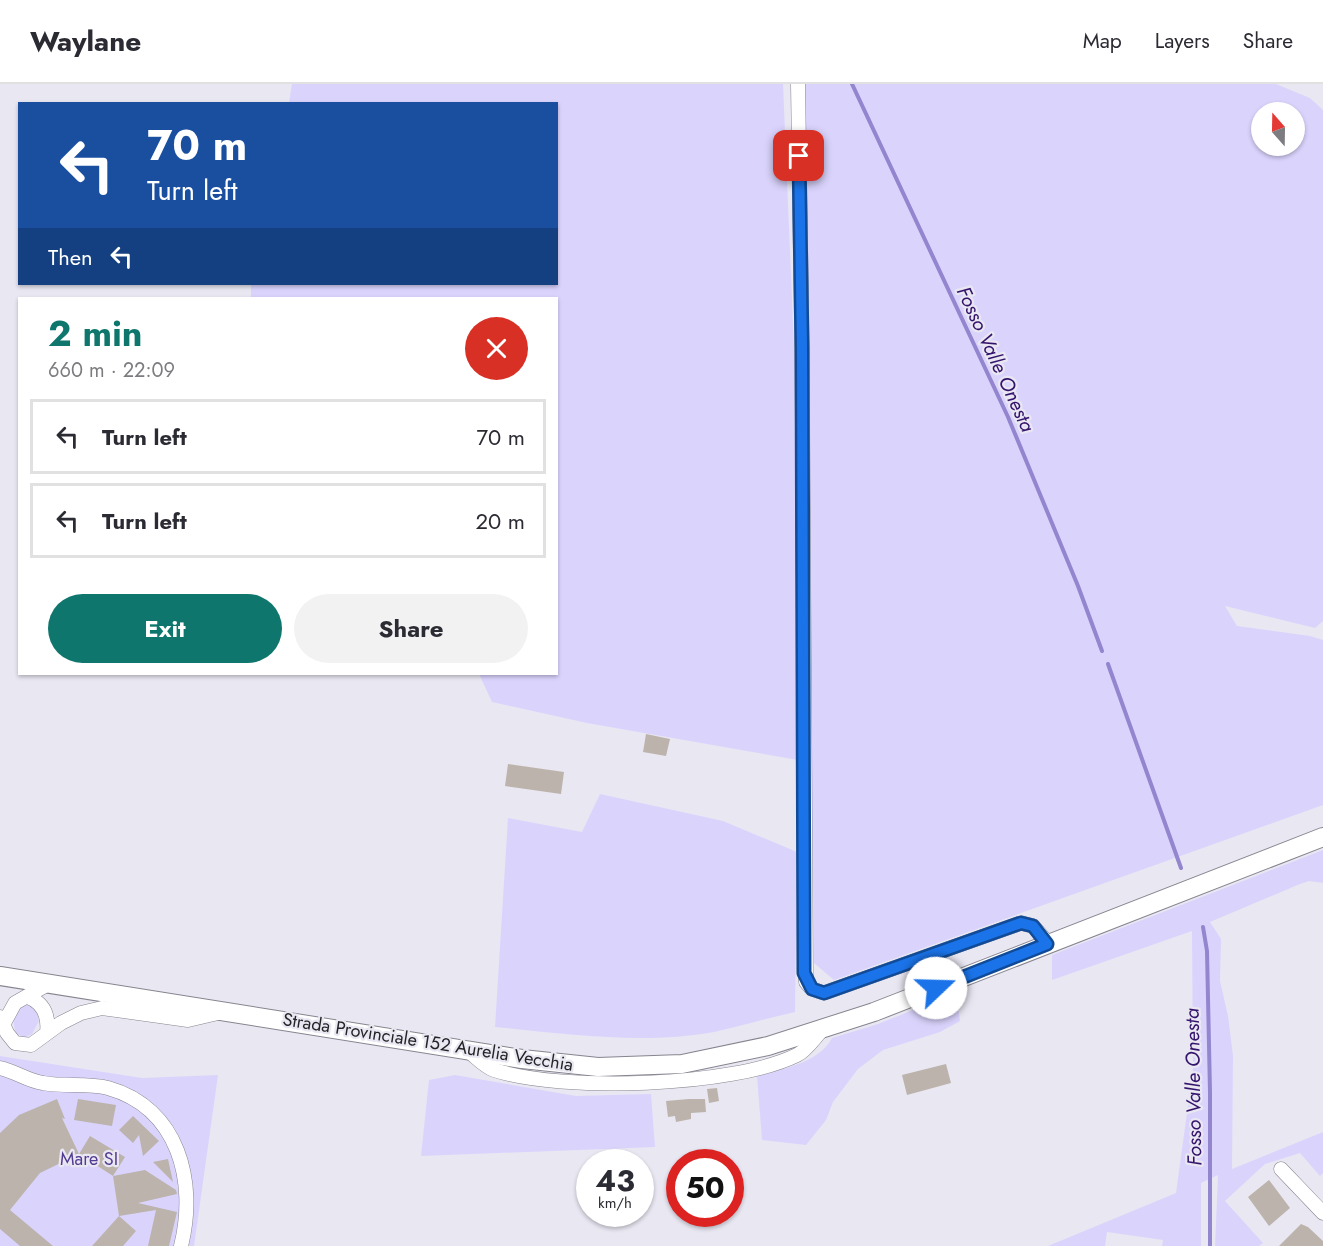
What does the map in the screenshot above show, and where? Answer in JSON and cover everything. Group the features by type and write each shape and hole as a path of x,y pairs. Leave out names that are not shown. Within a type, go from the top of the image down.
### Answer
{"main road":[{"name":"Strada Provinciale 152 Aurelia Vecchia","path":"0,976 230,1010 468,1051 598,1067 682,1064 768,1046 874,1012 1323,837"}],"street":[{"path":"798,84 806,982 812,989 824,993 1021,923 1033,926 1047,944"},
{"path":"19,979 28,997 36,1000 45,1009 48,1023 47,1033"},
{"path":"50,983 15,1003 3,1028 15,1043 25,1045 38,1042 47,1033 81,1013 102,1008 188,1020 230,1010"},
{"path":"0,1068 43,1083 107,1088 130,1097 148,1110 168,1133 185,1171 188,1209 181,1246"},
{"path":"1281,1169 1323,1213"}],"green space":[{"path":"292,84 783,84 794,347 798,760 587,723 492,702 479,675 558,675 558,297 251,297 251,285 558,285 558,102 289,102"},
{"path":"802,84 1276,84 1310,98 1323,110 1323,621 1315,628 1225,606 1237,626 1310,636 1323,640 1323,805 834,980 814,963"},
{"path":"600,794 723,821 797,852 795,1012 714,1032 660,1038 604,1037 495,1027 508,818 582,832"},
{"path":"1323,850 1323,883 1309,881 1300,884 1210,922 1221,939 1220,981 1228,1016 1233,1056 1232,1169 1323,1132 1323,1173 1320,1176 1300,1153 1265,1164 1225,1201 1263,1243 1259,1246 1215,1246 1218,1175 1201,1183 1201,1246 1162,1246 1163,1240 1107,1232 1105,1246 1048,1246 1176,1193 1193,1069 1192,931 1052,980 1052,955"},
{"path":"956,993 960,1021 940,1032 883,1050 858,1069 833,1102 826,1120 806,1145 762,1140 757,1076 809,1059 826,1047 832,1038 878,1024"},
{"path":"25,1003 36,1008 39,1021 32,1034 24,1038 16,1033 14,1020 16,1013"},
{"name":"Mare SI","path":"0,1056 142,1078 218,1075 194,1246 0,1246"},
{"path":"455,1075 576,1096 651,1094 655,1147 421,1156 429,1080"}],"building":[{"path":"646,734 670,739 666,756 643,752"},
{"path":"508,764 564,772 561,794 505,786"},
{"path":"946,1064 951,1083 907,1095 902,1075"},
{"path":"717,1088 719,1101 709,1103 707,1089"},
{"path":"57,1099 65,1119 62,1118 79,1154 40,1173 10,1210 53,1246 20,1246 0,1229 0,1133 19,1115"},
{"path":"78,1099 116,1105 112,1126 74,1120"},
{"path":"705,1099 706,1112 691,1113 691,1119 676,1122 675,1116 668,1117 666,1101"},
{"path":"133,1116 159,1141 143,1156 139,1135 133,1143 119,1130"},
{"path":"90,1136 125,1157 113,1176 79,1154"},
{"path":"168,1159 173,1182 153,1162"},
{"path":"145,1170 176,1190 177,1194 138,1203 177,1212 169,1246 148,1246 156,1210 119,1216 113,1176"},
{"path":"1269,1180 1290,1208 1269,1226 1248,1197"},
{"path":"119,1216 136,1231 123,1246 92,1246"},
{"path":"1301,1224 1308,1227 1323,1241 1323,1246 1279,1246"}],"waterway":[{"name":"Fosso Valle Onesta","path":"852,84 1008,417 1078,586 1102,651"},
{"name":"Fosso Valle Onesta","path":"1108,664 1181,868"},
{"name":"Fosso Valle Onesta","path":"1203,927 1207,951 1210,1246"}],"route":[{"path":"799,156 804,649 804,973 806,982 812,989 824,993 1021,923 1033,926 1047,944 936,988"}]}
